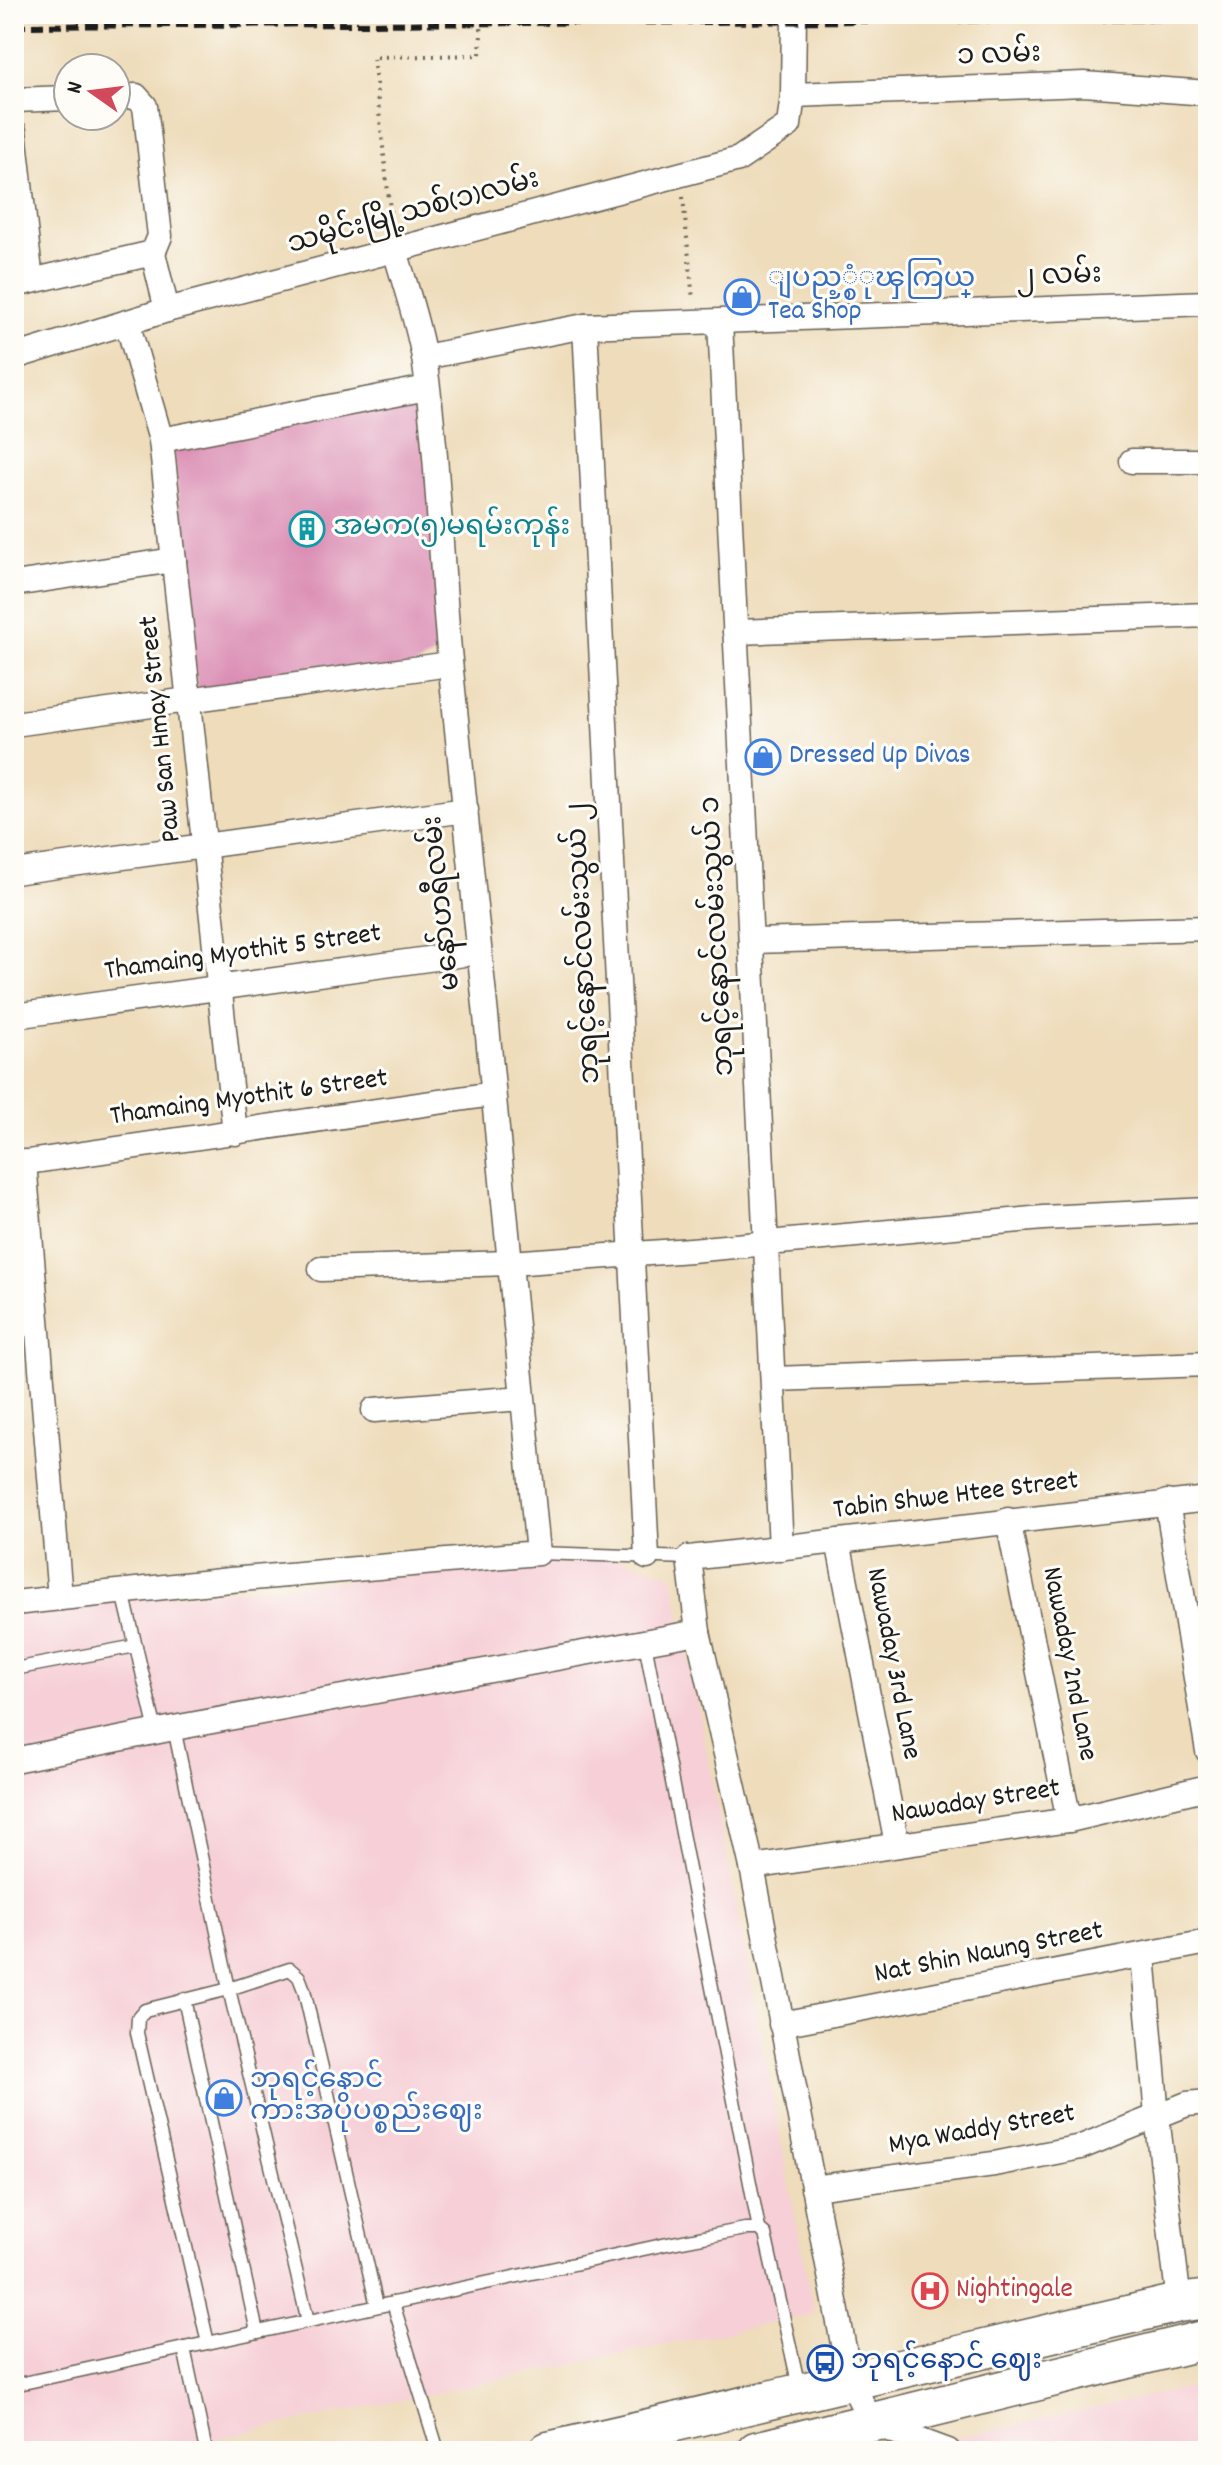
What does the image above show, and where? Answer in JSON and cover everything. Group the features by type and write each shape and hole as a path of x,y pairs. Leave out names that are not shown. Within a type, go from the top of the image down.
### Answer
{"main road":[{"path":"548,2451 1194,2301"},
{"path":"764,2403 767,2450 1208,2339"}],"street":[{"name":"သမိုင်းမြို့သစ်(၁)လမ်း","path":"14,357 167,310 739,159 789,125 793,93 794,14"},
{"name":"၁ လမ်း","path":"793,93 1084,84 1208,93"},
{"path":"132,96 136,96 145,106 160,236 153,253 167,310"},
{"path":"14,100 52,99"},
{"path":"14,131 22,283 153,253"},
{"name":"မနော်ဟရီလမ်း","path":"395,250 424,357 444,564 450,664 538,1553"},
{"name":"၂ လမ်း","path":"424,357 585,326 1208,303"},
{"name":"Paw San Hmay Street","path":"127,322 161,440 235,1133"},
{"name":"ဘုရင့်နောင်လမ်းသွယ် ၁","path":"708,322 735,632 781,1548"},
{"name":"ဘုရင့်နောင်လမ်းသွယ် ၂","path":"585,326 647,1557"},
{"path":"161,440 427,388"},
{"path":"1132,461 1208,461"},
{"path":"14,584 174,560"},
{"path":"735,632 1208,615"},
{"path":"14,724 450,664"},
{"path":"14,872 466,810"},
{"path":"751,941 1208,928"},
{"name":"Thamaing Myothit 5 Street","path":"14,1016 479,952"},
{"name":"Thamaing Myothit 6 Street","path":"19,1163 493,1094"},
{"path":"19,1163 60,1598"},
{"path":"321,1269 510,1263 632,1255 1043,1218 1208,1210"},
{"path":"773,1379 1208,1364"},
{"path":"374,1410 522,1398"},
{"name":"Tabin Shwe Htee Street","path":"700,1557 1208,1499"},
{"path":"1167,1502 1208,1751"},
{"name":"Nawaday 2nd Lane","path":"1008,1520 1069,1820"},
{"name":"Nawaday 3rd Lane","path":"838,1541 897,1845"},
{"path":"14,1603 261,1577 538,1553"},
{"path":"700,1557 698,1632 752,1867 850,2380 872,2423 948,2451"},
{"path":"14,1760 698,1632"},
{"name":"Nawaday Street","path":"752,1867 1069,1820 1208,1787"},
{"name":"Nat Shin Naung Street","path":"781,2024 1208,1942"},
{"path":"1143,1955 1157,2116 1194,2301"},
{"name":"Mya Waddy Street","path":"813,2188 994,2164 1081,2147 1187,2104 1208,2102"}],"lane":[{"path":"538,1553 700,1557"},
{"path":"123,1592 136,1646 165,1730 308,2321"},
{"path":"645,1643 759,2229 765,2234 801,2393"},
{"path":"14,1669 136,1646"},
{"path":"208,2343 137,2033 138,2018 145,2010 229,1989 290,1969 299,1977 304,1990 377,2306"},
{"path":"184,1999 257,2332"},
{"path":"14,2385 667,2244 759,2229"},
{"path":"393,2303 438,2451"},
{"path":"184,2348 206,2451"}],"path":[{"path":"395,250 373,57 480,55 482,14"},
{"path":"680,175 708,322"}],"shaded area":[{"path":"618,1558 673,1575 814,2314 155,2451 14,2451 14,1608"},
{"path":"1208,2383 1208,2451 896,2451"}],"building":[{"name":"အမက(၅)မရမ်းကုန်း","path":"421,397 442,651 406,670 197,690 173,446"}],"railway":[{"path":"14,26 1208,19"}],"place":[{"name":"ျပည့္စံုၾကြယ္ Tea Shop","path":"742,297"},
{"name":"အမက(၅)မရမ်းကုန်း","path":"307,529"},
{"name":"Dressed Up Divas","path":"763,757"},
{"name":"ဘုရင့်နောင် ကားအပိုပစ္စည်းဈေး","path":"224,2098"},
{"name":"Nightingale","path":"930,2291"},
{"name":"ဘုရင့်နောင် ဈေး","path":"825,2363"}]}
